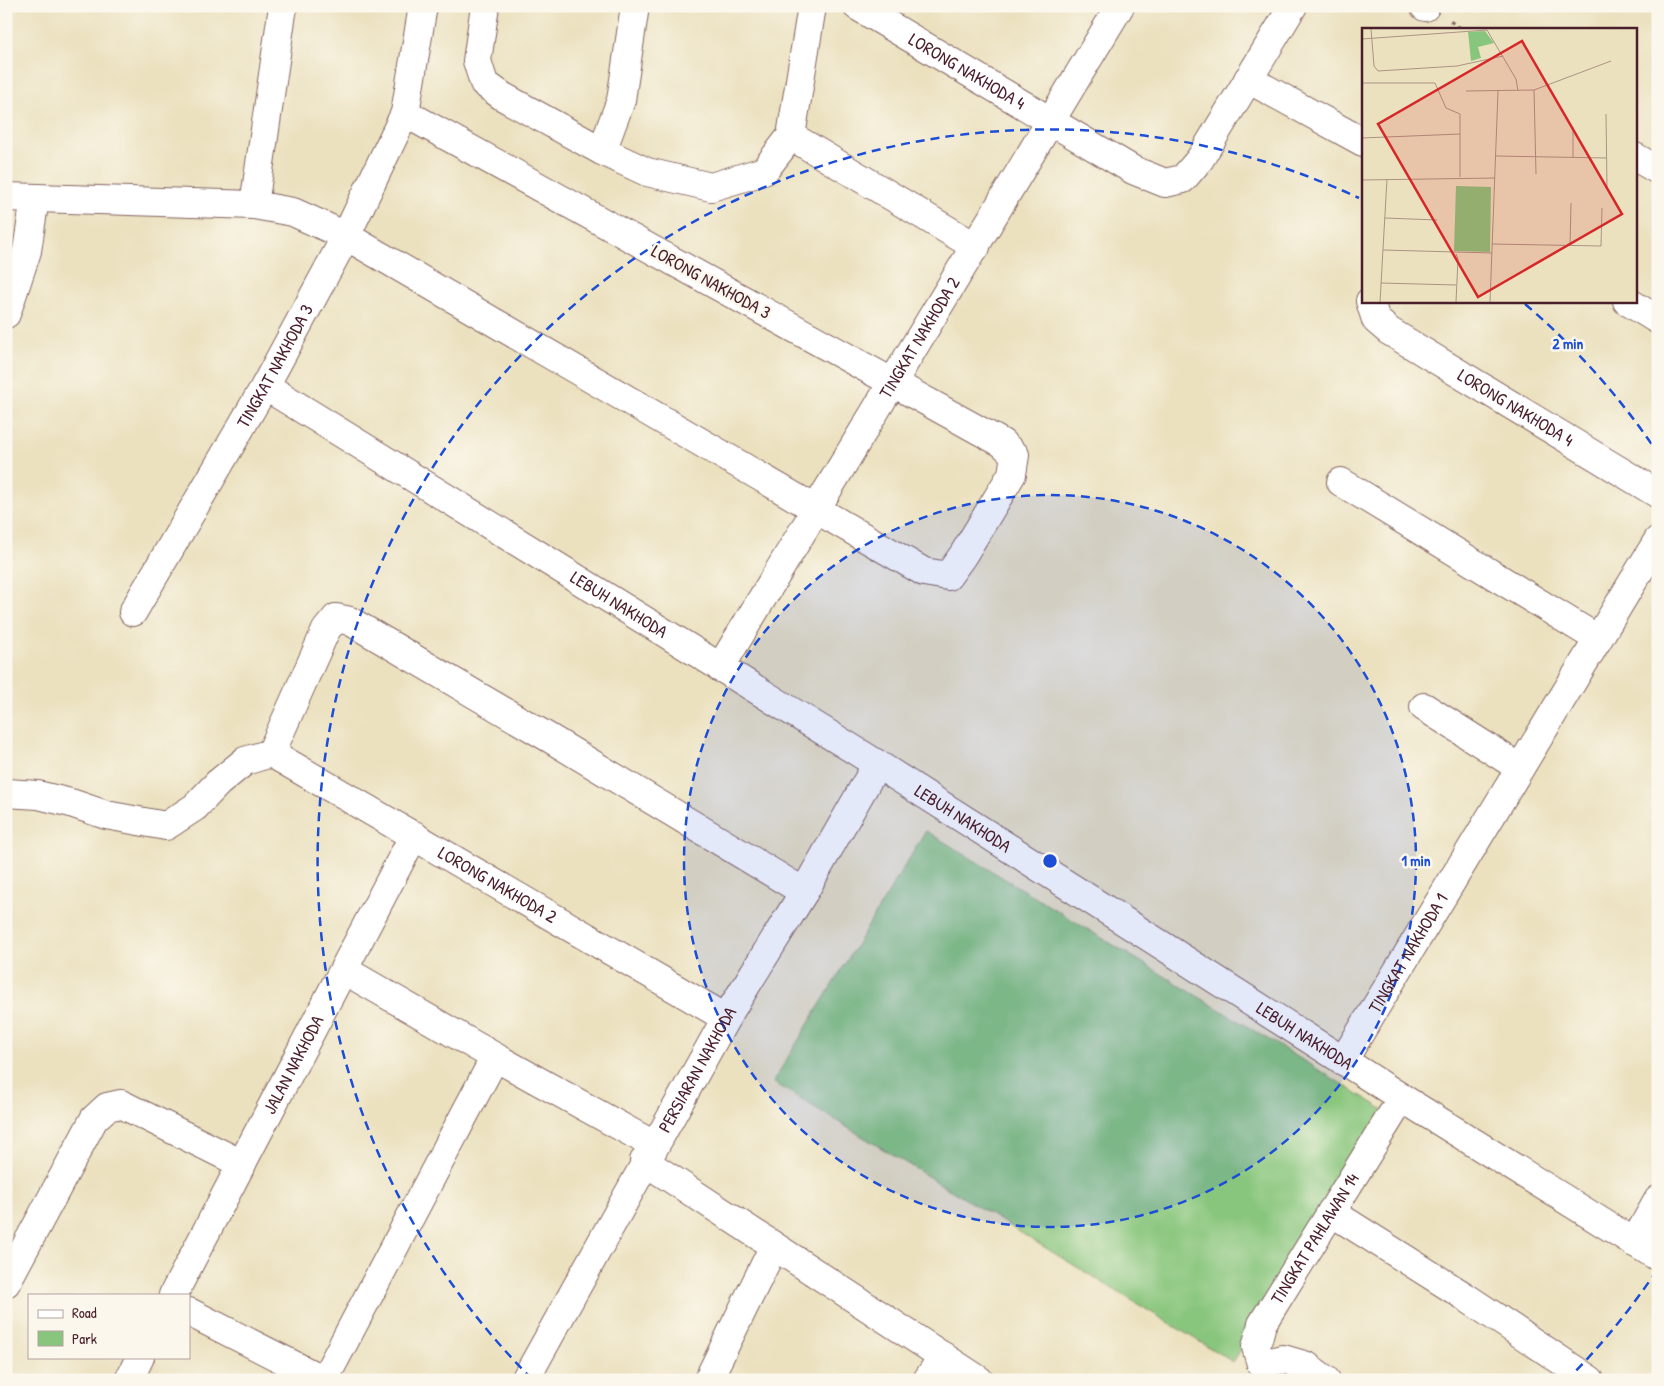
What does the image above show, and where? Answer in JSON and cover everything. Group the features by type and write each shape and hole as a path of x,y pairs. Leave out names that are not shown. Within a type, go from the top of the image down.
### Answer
{"street":[{"path":"254,205 283,6"},
{"name":"TINGKAT NAKHODA 3","path":"132,612 265,386 346,236 405,113 423,6"},
{"path":"485,6 477,61 484,83 502,96 602,152 647,172 711,187 764,171 792,136 812,6"},
{"path":"602,152 621,100 635,6"},
{"name":"LORONG NAKHODA 4","path":"857,6 1133,170 1165,183 1183,180 1200,159 1293,6"},
{"name":"TINGKAT NAKHODA 2","path":"720,668 894,383 1120,6"},
{"path":"1248,79 1362,141"},
{"name":"LORONG NAKHODA 3","path":"405,113 1002,442 1015,455 1012,474 963,555 948,576 924,572 816,508"},
{"path":"792,136 976,247"},
{"path":"1636,158 1658,170"},
{"path":"6,197 254,205 293,212 346,236 816,508"},
{"path":"6,314 27,251 35,198"},
{"path":"1630,302 1658,320"},
{"name":"LORONG NAKHODA 4","path":"1373,310 1395,335 1658,494"},
{"name":"LEBUH NAKHODA","path":"265,386 877,764 1343,1061 1658,1257"},
{"path":"1341,482 1598,639"},
{"name":"TINGKAT NAKHODA 1","path":"1343,1061 1658,540"},
{"path":"6,793 38,795 71,803 106,815 166,826 195,807 218,783 245,761 271,752 326,630 336,618 350,621 551,739 804,892"},
{"path":"1424,707 1520,768"},
{"name":"LORONG NAKHODA 2","path":"271,752 726,1018"},
{"name":"PERSIARAN NAKHODA","path":"524,1380 726,1018 804,892 877,764"},
{"name":"JALAN NAKHODA","path":"174,1294 414,835"},
{"path":"344,970 496,1057 649,1153 774,1246 980,1380"},
{"path":"190,1313 324,1380 496,1057"},
{"name":"TINGKAT PAHLAWAN 14","path":"1254,1372 1256,1347 1262,1324 1402,1098"},
{"path":"6,1283 94,1119 107,1107 121,1104 242,1164"},
{"path":"1634,1242 1658,1200"},
{"path":"1331,1212 1588,1379"},
{"path":"708,1380 774,1246"},
{"path":"927,1380 943,1356"},
{"path":"129,1380 140,1358"},
{"path":"1254,1372 1283,1359 1307,1366 1326,1380"}],"green space":[{"path":"926,831 1386,1111 1233,1362 773,1082"}]}
